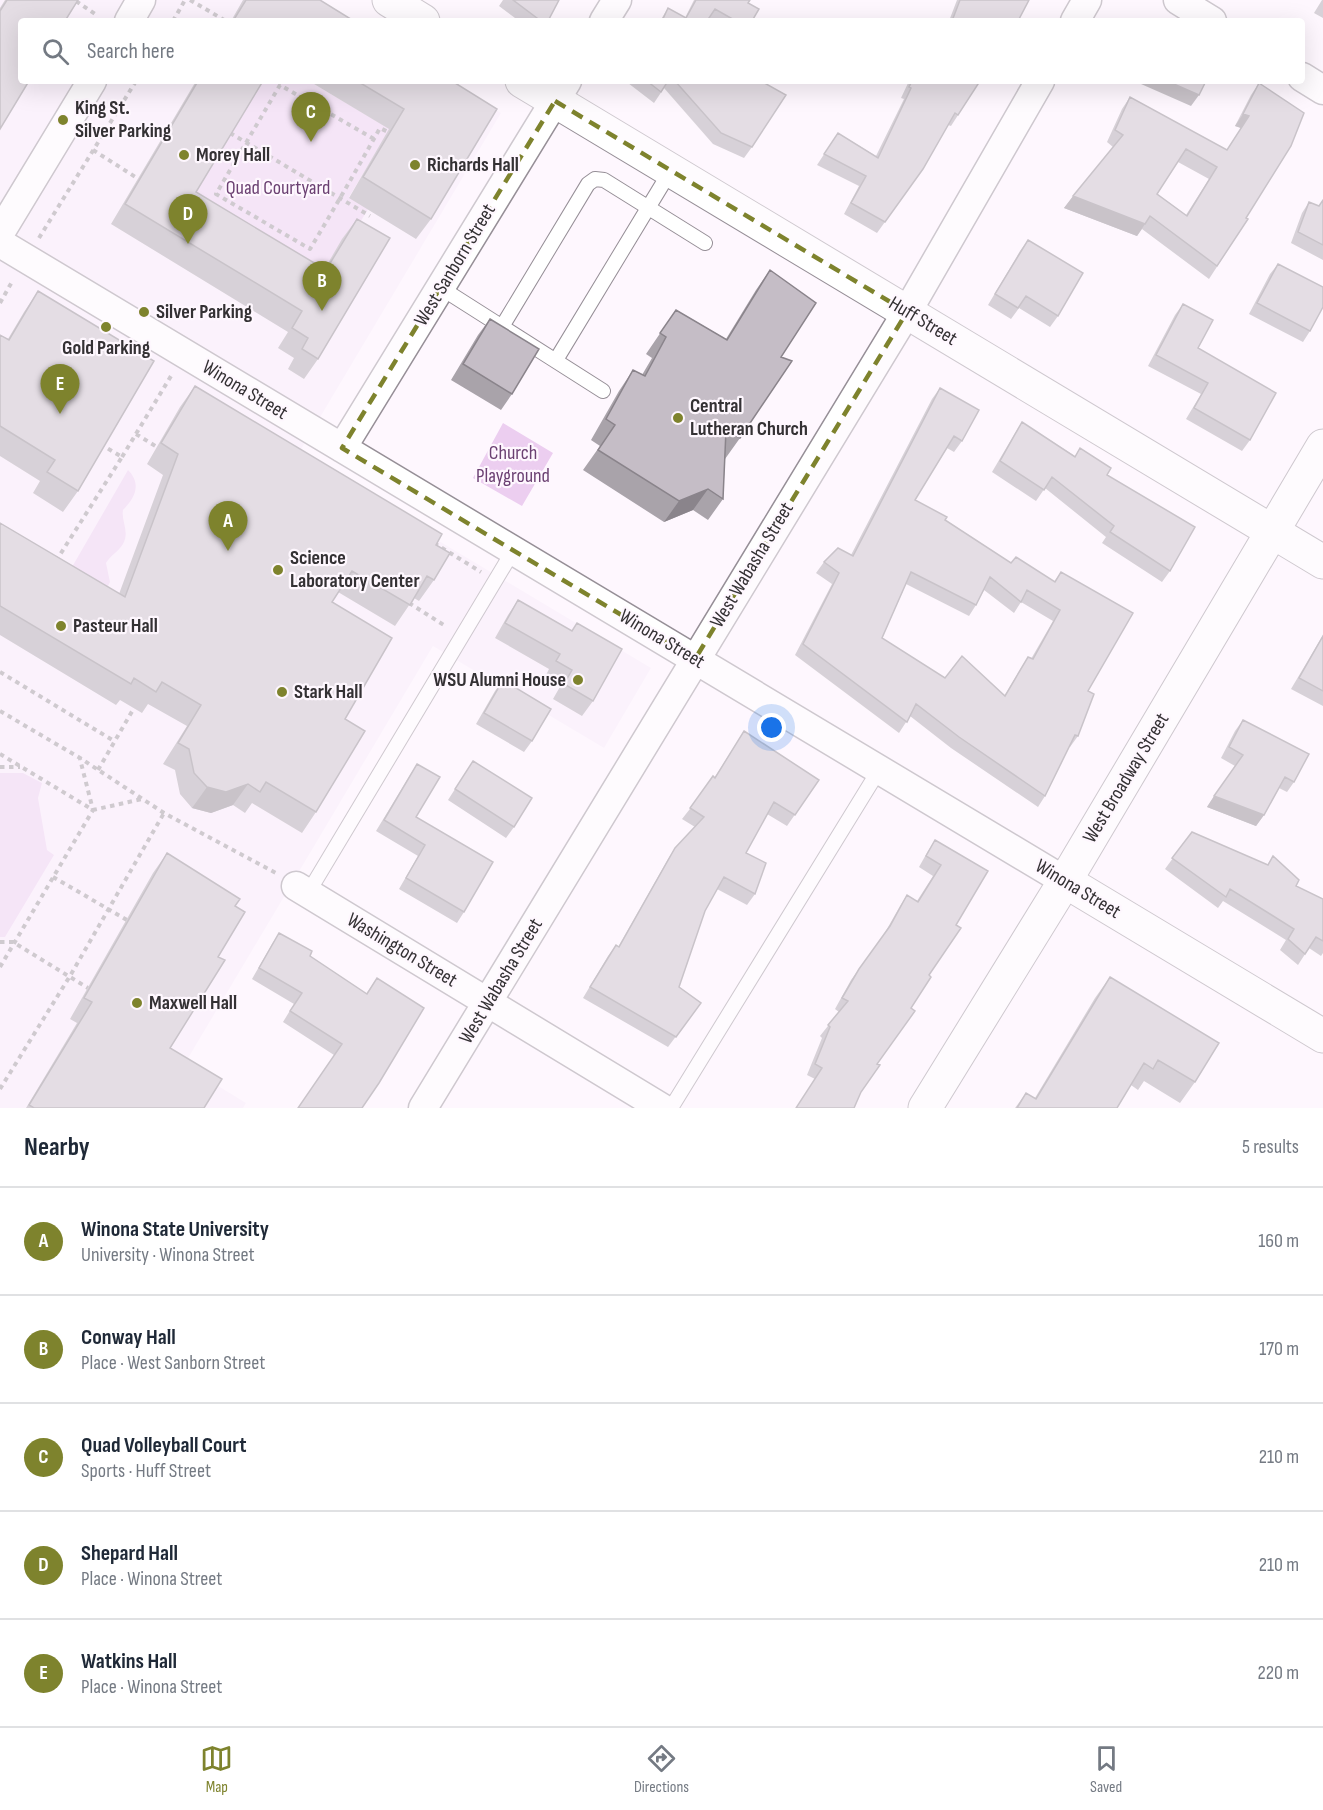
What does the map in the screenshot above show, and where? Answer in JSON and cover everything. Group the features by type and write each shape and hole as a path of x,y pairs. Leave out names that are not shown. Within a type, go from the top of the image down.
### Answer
{"main road":[{"path":"389,0 418,18"},
{"name":"Huff Street","path":"534,84 561,91 671,170 1323,562"},
{"name":"West Broadway Street","path":"925,1108 1065,881 1323,446"},
{"name":"Winona Street","path":"1065,881 1323,1036"}],"street":[{"path":"131,18 141,0"},
{"path":"606,18 617,0"},
{"path":"1077,18 1087,0"},
{"path":"1178,0 1207,18"},
{"path":"1305,79 1323,90"},
{"path":"0,233 90,84"},
{"name":"West Wabasha Street","path":"423,1108 907,312 1038,84"},
{"name":"West Sanborn Street","path":"342,448 561,91"},
{"name":"Winona Street","path":"0,243 1065,881"},
{"name":"Washington Street","path":"294,885 662,1108"}],"lane":[{"path":"556,360 671,170"},
{"path":"503,325 588,184 595,179 604,180 705,243"},
{"path":"441,288 503,325 603,391"},
{"path":"294,885 513,551"},
{"path":"672,1108 879,770"}],"path":[{"path":"174,18 188,0 221,18"},
{"path":"76,1 98,16"},
{"path":"0,303 134,84"},
{"path":"374,140 280,85 216,194 310,249 374,140 380,128 388,132"},
{"path":"230,133 370,216"},
{"path":"93,150 138,178"},
{"path":"279,238 282,232"},
{"path":"54,565 185,354"},
{"path":"135,434 157,447"},
{"path":"102,445 122,457"},
{"path":"432,542 496,580"},
{"path":"478,582 483,573"},
{"path":"409,603 450,629"},
{"path":"0,672 114,741"},
{"path":"98,770 134,708"},
{"path":"0,711 80,758 164,813 294,885"},
{"path":"0,754 93,810 142,799"},
{"path":"0,967 93,810 80,758"},
{"path":"0,767 21,767"},
{"path":"0,1089 70,976 164,813"},
{"path":"52,877 127,920"},
{"path":"0,942 13,942 88,988"}],"highlighted area":[{"path":"555,101 907,312 695,659 342,448"}],"shaded area":[{"path":"0,0 312,0 342,18 18,18 18,84 453,84 501,113 297,456 651,668 604,748 433,646 184,1065 246,1103 243,1108 0,1108"}],"green space":[{"name":"Quad Courtyard","path":"259,84 314,84 390,129 349,197 368,209 348,243 342,240 312,291 182,213"},
{"name":"Church Playground","path":"503,423 553,453 522,506 473,478"},
{"path":"128,470 136,486 134,496 123,510 125,540 106,563 110,582 108,586 103,586 72,567"},
{"path":"0,773 23,773 42,783 38,798 47,850 54,855 5,937 0,937"}],"building":[{"path":"7,0 78,0 67,18 18,18 18,84 27,84 0,129 0,11"},
{"path":"246,0 320,0 349,18 235,18"},
{"path":"513,0 559,0 550,18 537,18"},
{"path":"696,0 750,0 748,3 759,9 754,18 731,18 715,9 709,18 686,18"},
{"path":"960,0 1029,0 1020,18 953,18"},
{"path":"668,8 686,18 663,18"},
{"path":"196,84 261,84 196,192 326,270 357,219 390,238 318,359 302,349 308,338 292,328 302,311 125,204"},
{"name":"Richards Hall","path":"362,84 457,84 497,109 431,219 363,177 404,109"},
{"path":"651,84 666,84 661,92"},
{"path":"678,84 766,84 786,95 752,147 721,133"},
{"path":"910,84 978,84 958,115 955,113 923,169 885,222 851,203 866,176 824,154 838,133 878,158 911,88 909,87"},
{"path":"1174,84 1204,84 1199,95"},
{"path":"1258,84 1304,113 1291,146 1217,266 1150,216 1145,224 1073,196 1123,135 1115,130 1130,97 1227,150 1249,116 1243,114","holes":["1186,149 1217,167 1187,216 1157,194"]},
{"path":"1323,200 1323,245 1298,232 1309,202 1319,206"},
{"path":"1028,240 1083,273 1058,316 1026,296 1018,308 995,294"},
{"path":"1278,264 1323,287 1323,307 1310,331 1257,303"},
{"name":"Central Lutheran Church","path":"770,270 816,303 781,357 792,361 740,438 726,430 723,499 708,489 679,501 598,450 615,425 606,419 633,370 645,376 666,337 660,333 676,310 727,340"},
{"path":"38,291 154,361 78,491 47,472 55,460 0,426 0,335 9,340"},
{"path":"1183,304 1213,320 1198,348 1276,393 1250,440 1194,408 1208,383 1156,355"},
{"path":"490,319 539,349 512,394 463,364"},
{"path":"195,386 442,534 436,545 450,553 434,580 427,576 410,605 352,571 332,602 392,638 345,719 365,731 316,812 266,782 260,792 248,784 226,792 207,787 194,773 189,749 178,743 201,705 162,682 156,692 134,678 131,684 0,606 0,523 125,597 178,454 161,443"},
{"path":"940,388 979,410 962,441 954,436 915,500 947,517 945,520 1011,563 1016,557 1055,582 1061,572 1133,613 1088,691 1094,694 1078,736 1075,735 1045,796 959,737 916,704 907,722 803,644 839,573 824,562 838,548 853,556","holes":["911,572 976,605 990,577 1021,602 1027,590 1060,610 1033,659 1028,657 1005,696 962,656 945,678 882,638"]},
{"path":"1022,422 1075,457 1080,448 1111,468 1107,475 1195,527 1170,571 1110,532 1114,526 1052,477 1044,490 1000,461"},
{"path":"518,600 572,631 577,623 622,649 593,701 564,684 572,670 556,661 560,654 505,623"},
{"path":"1323,636 1323,691 1299,678"},
{"path":"503,680 551,709 532,741 484,713"},
{"path":"1243,720 1309,754 1294,782 1285,777 1264,815 1214,796 1243,755 1229,747"},
{"path":"744,731 819,780 795,815 774,802 746,853 766,863 755,894 724,877 705,911 679,987 701,1003 676,1037 590,987 616,945 619,947 675,848 704,817 690,808 713,776 715,778"},
{"path":"473,761 532,798 514,827 455,789"},
{"path":"417,764 440,777 416,817 493,862 464,912 406,878 425,845 384,820"},
{"path":"1192,832 1268,865 1273,856 1299,880 1296,886 1323,899 1323,941 1316,937 1305,954 1288,939 1294,929 1230,889 1226,897 1172,858"},
{"path":"935,840 988,871 956,925 961,928 929,975 931,977 911,1008 915,1011 877,1064 880,1065 861,1092 854,1108 796,1108 822,1068 815,1064 830,1027 828,1025 848,1001 842,998 859,969 890,926 907,895 918,902 941,865 926,856"},
{"name":"Maxwell Hall","path":"167,853 240,899 235,906 245,912 218,957 225,960 170,1048 222,1079 204,1108 34,1108 29,1105 92,1002 84,998"},
{"path":"279,933 312,951 310,956 367,994 377,978 424,1008 362,1108 298,1108 342,1044 290,1011 302,993 259,968"},
{"path":"1110,977 1219,1043 1195,1082 1158,1060 1153,1069 1144,1063 1117,1108 1017,1108 1026,1093 1036,1099"}],"place":[{"name":"King St. Silver Parking","path":"63,120"},
{"name":"Quad Volleyball Court","path":"311,142"},
{"name":"Morey Hall","path":"184,155"},
{"name":"Richards Hall","path":"415,165"},
{"name":"Shepard Hall","path":"188,244"},
{"name":"Conway Hall","path":"322,311"},
{"name":"Silver Parking","path":"144,312"},
{"name":"Gold Parking","path":"106,327"},
{"name":"Watkins Hall","path":"60,414"},
{"name":"Central Lutheran Church","path":"678,418"},
{"name":"Winona State University","path":"228,551"},
{"name":"Science Laboratory Center","path":"278,570"},
{"name":"Pasteur Hall","path":"61,626"},
{"name":"WSU Alumni House","path":"578,680"},
{"name":"Stark Hall","path":"282,692"},
{"name":"Maxwell Hall","path":"137,1003"}]}
